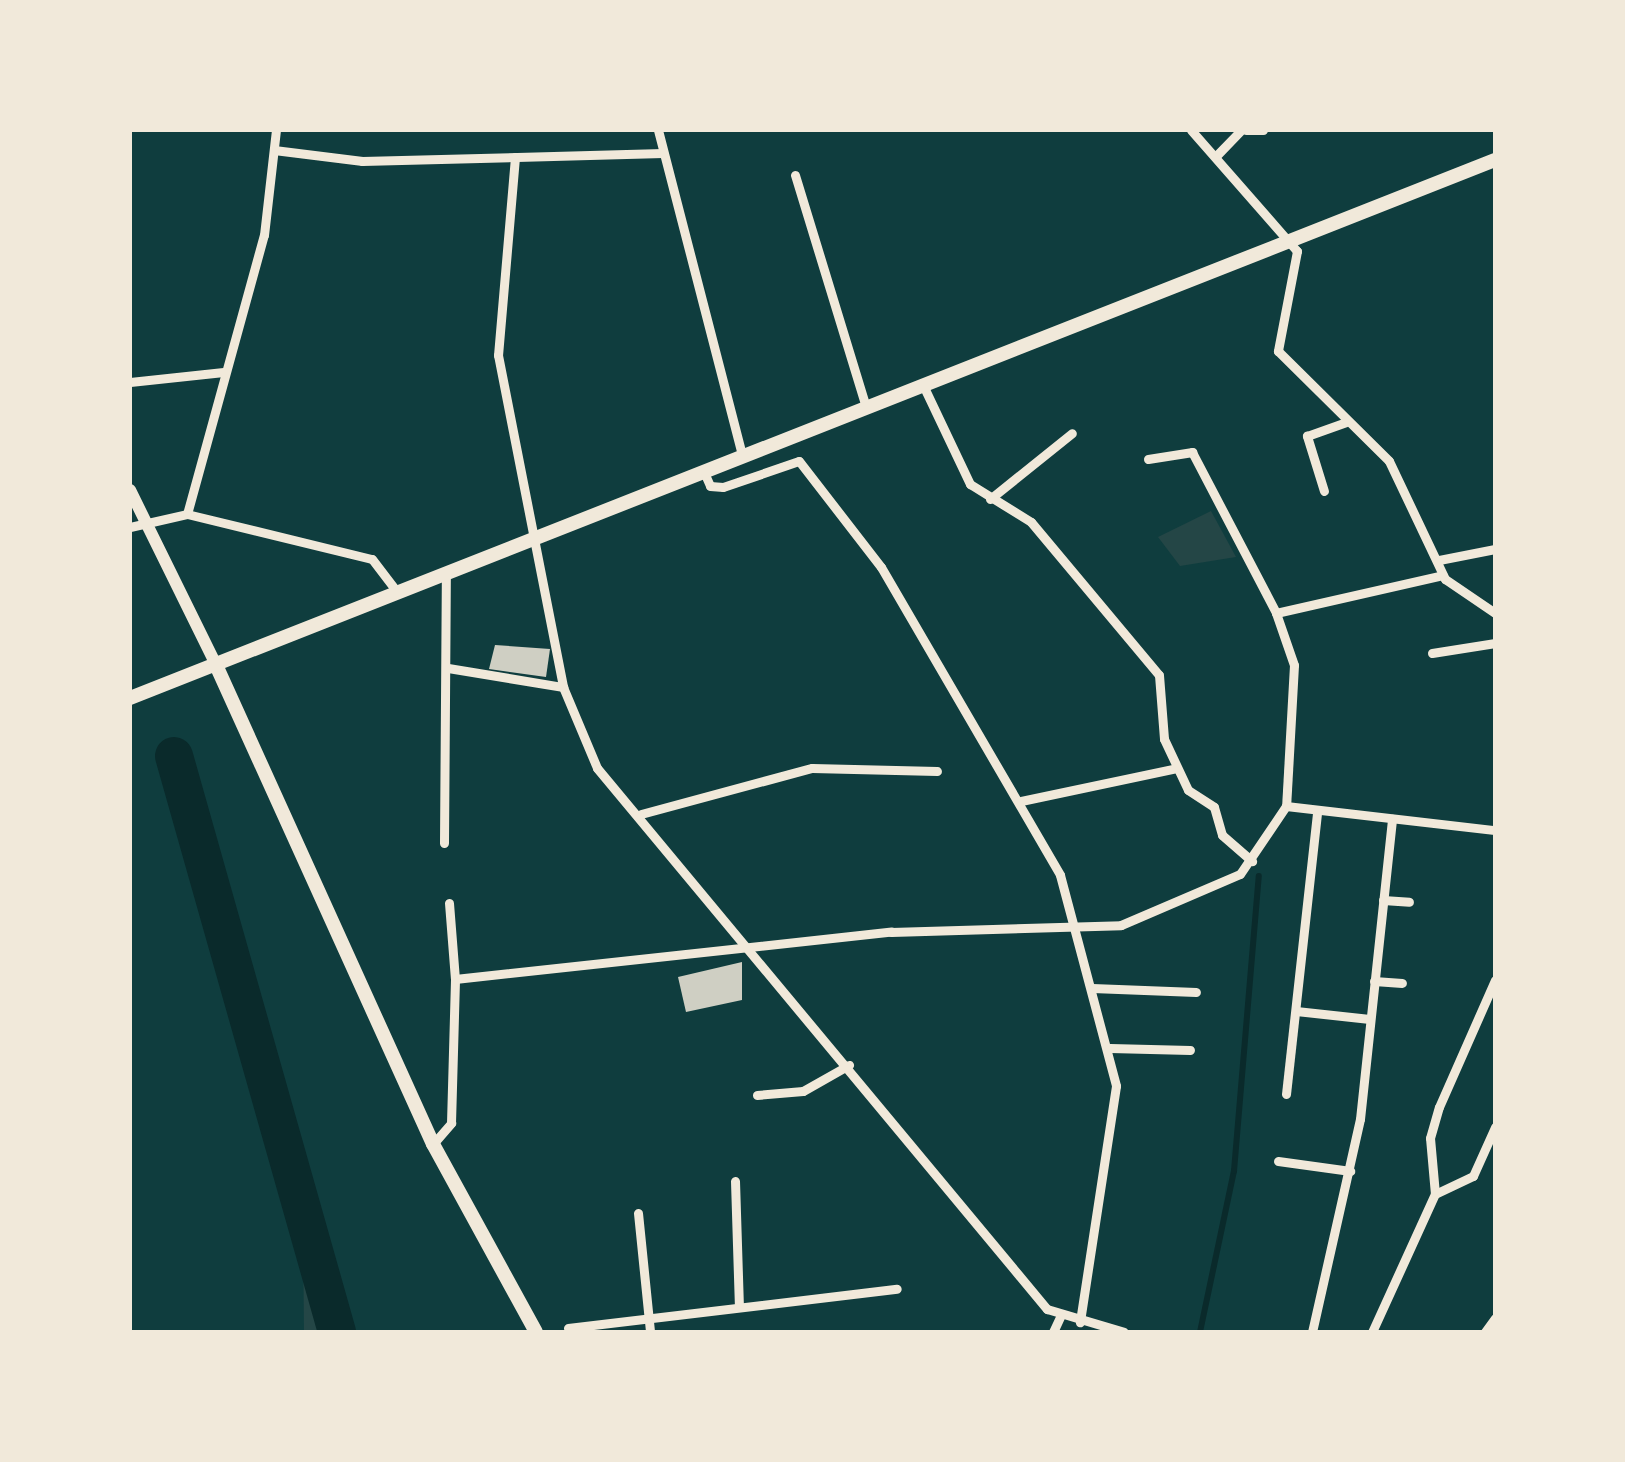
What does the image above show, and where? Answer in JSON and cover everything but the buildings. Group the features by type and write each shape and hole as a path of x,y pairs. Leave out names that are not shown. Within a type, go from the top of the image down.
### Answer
{"main road":[{"path":"130,698 921,381 1495,160"},
{"path":"130,490 216,665 433,1144 536,1332"}],"street":[{"path":"187,514 223,372 264,235 276,130"},
{"path":"658,130 742,454"},
{"path":"1191,130 1287,238 1298,269 1278,351 1388,460 1443,574 1495,613"},
{"path":"1217,156 1243,130 1262,130"},
{"path":"274,150 362,161 663,154"},
{"path":"516,157 498,355 564,687 597,768 640,814 742,950 849,1065 1017,1277 1060,1317 1124,1332"},
{"path":"795,176 865,404"},
{"path":"130,382 223,372"},
{"path":"921,381 970,484 1068,560 1159,675 1164,739 1177,768 1188,790 1214,807 1222,834 1252,861"},
{"path":"1324,491 1307,436 1346,422"},
{"path":"990,498 1072,433"},
{"path":"455,980 916,930 1075,928 1163,912 1252,861 1286,806 1294,666 1276,613 1192,452 1148,458"},
{"path":"703,470 710,486 723,487 800,461 881,567 1021,801 1075,928 1110,1048 1116,1126 1080,1322"},
{"path":"130,528 187,514 372,559 398,593"},
{"path":"1439,560 1495,549"},
{"path":"444,843 446,573"},
{"path":"1276,613 1443,574"},
{"path":"1432,653 1495,643"},
{"path":"448,668 564,687"},
{"path":"640,814 812,768 937,770"},
{"path":"1021,801 1177,768"},
{"path":"1286,806 1495,830"},
{"path":"1286,1094 1317,811"},
{"path":"1312,1332 1350,1171 1392,819"},
{"path":"1383,900 1409,902"},
{"path":"433,1144 451,1124 455,980 449,903"},
{"path":"1092,988 1192,992 1188,978"},
{"path":"1372,1332 1436,1194 1430,1138 1439,1107 1495,980"},
{"path":"1374,982 1402,984"},
{"path":"1296,1011 1370,1019"},
{"path":"1110,1048 1190,1050"},
{"path":"1171,1050 1172,1064"},
{"path":"757,1095 803,1091 849,1065"},
{"path":"1436,1194 1473,1176 1495,1127"},
{"path":"1278,1161 1350,1171"},
{"path":"735,1181 738,1305"},
{"path":"638,1213 650,1332"},
{"path":"568,1328 897,1289"},
{"path":"1052,1332 1060,1317"},
{"path":"1485,1332 1494,1321"}],"shaded area":[{"path":"1211,511 1236,557 1180,566 1158,537"},
{"path":"303,1234 305,1237 334,1332 304,1332"}],"waterway":[{"path":"174,756 337,1332"},
{"path":"1200,1332 1234,1171 1259,876"}]}
